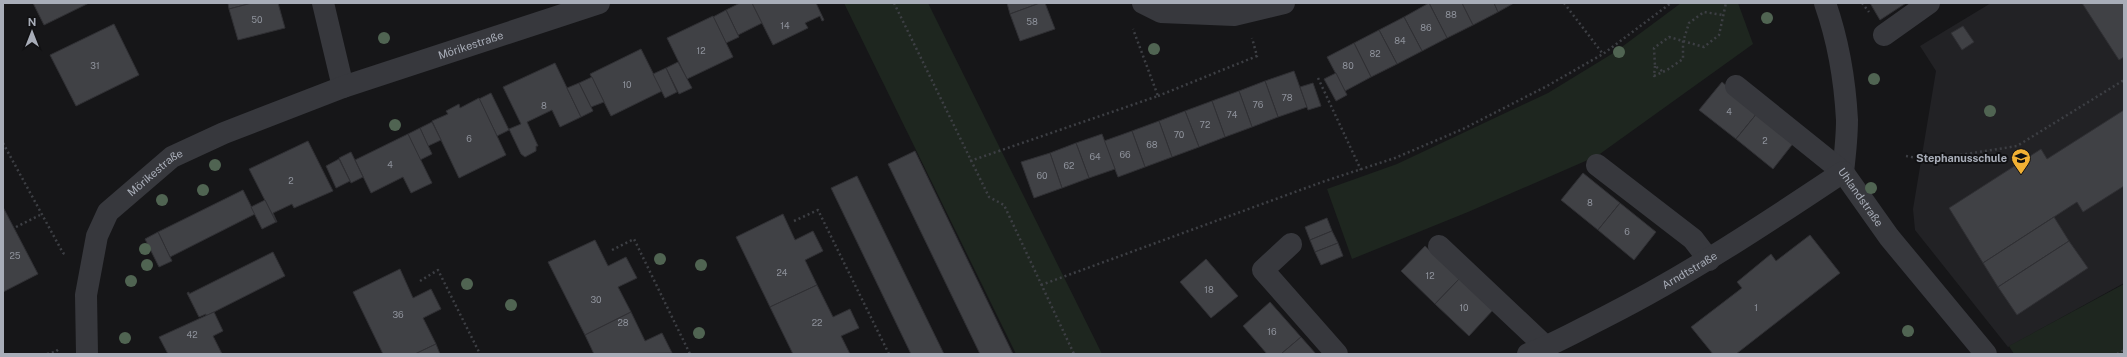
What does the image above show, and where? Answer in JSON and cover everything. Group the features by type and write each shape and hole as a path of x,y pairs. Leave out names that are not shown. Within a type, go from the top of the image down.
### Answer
{"street":[{"path":"323,3 343,87"},
{"name":"Mörikestraße","path":"87,354 86,295 98,236 108,212 172,157 224,133 343,87 599,3"},
{"path":"1143,3 1161,12 1234,15 1278,4"},
{"name":"Uhlandstraße","path":"1825,3 1844,85 1847,121 1843,172 1889,237 1986,354"},
{"path":"1884,35 1929,3"},
{"path":"1736,86 1843,172"},
{"path":"1597,165 1693,239 1709,260"},
{"name":"Arndtstraße","path":"1537,351 1637,301 1709,260 1843,172"},
{"path":"1291,244 1263,270 1337,354"},
{"path":"1439,246 1537,351"}],"path":[{"path":"894,3 970,161 989,197 1004,205 1074,354"},
{"path":"1564,3 1604,54"},
{"path":"1041,285 1325,181 1361,170 1463,129 1547,86 1604,54 1671,3"},
{"path":"1723,15 1704,12 1688,23 1683,42 1683,59 1667,70 1654,76 1654,48 1669,37 1683,42 1704,47 1719,35 1726,3"},
{"path":"970,161 1158,96 1257,56 1245,13"},
{"path":"1132,26 1158,96"},
{"path":"1655,66 1662,71"},
{"path":"1318,78 1361,170"},
{"path":"1906,156 1928,160 2017,146 2124,80"},
{"path":"3,143 40,215 63,253 73,258"},
{"path":"794,221 818,210 889,354"},
{"path":"16,227 40,215"},
{"path":"612,250 634,238 690,354"},
{"path":"420,280 438,270 480,354"},
{"path":"2117,354 2124,350"}],"shaded area":[{"path":"844,3 928,3 1102,354 1016,354"},
{"path":"1681,3 1738,3 1753,44 1597,156 1468,212 1352,259 1327,189 1397,164 1548,93 1615,52"},
{"name":"Stephanusschule","path":"1991,3 2124,3 2124,283 2008,347 1915,230 1913,209 1936,71 1920,46"},
{"path":"2124,284 2124,354 2014,354 2009,346"}],"building":[{"path":"33,3 89,3 44,25"},
{"path":"228,3 252,3 229,9"},
{"path":"252,3 278,3 285,28 238,40 229,9"},
{"path":"740,3 752,3 762,23 738,35 726,10"},
{"path":"752,3 816,3 824,20 822,21 820,16 805,23 808,28 773,45"},
{"path":"1007,3 1040,3 1010,14"},
{"path":"1040,3 1045,3 1055,29 1020,41 1010,14"},
{"path":"1429,3 1462,3 1473,25 1447,38"},
{"path":"1429,3 1447,38 1422,51 1404,17"},
{"path":"1462,3 1494,3 1498,12 1473,25"},
{"path":"1494,3 1514,3 1498,12"},
{"path":"1870,3 1906,3 1880,20"},
{"path":"2082,3 2124,3 2124,57 2119,60"},
{"path":"726,10 739,37 726,43 713,17"},
{"path":"713,16 733,57 687,79 667,38"},
{"path":"1404,17 1422,51 1397,64 1379,30"},
{"path":"114,24 139,75 76,106 50,55"},
{"path":"1963,26 1974,42 1962,50 1951,33"},
{"path":"1379,30 1397,64 1371,77 1354,43"},
{"path":"1354,43 1371,77 1345,91 1327,57"},
{"path":"641,49 662,91 611,116 590,74"},
{"path":"678,62 692,88 679,94 666,68"},
{"path":"555,63 581,117 560,127 552,110 527,122 538,146 536,146 536,151 525,157 521,154 509,129 521,124 503,87"},
{"path":"666,68 677,92 665,98 653,74"},
{"path":"1294,71 1307,107 1278,117 1265,81"},
{"path":"1336,73 1347,95 1336,101 1324,79"},
{"path":"592,77 604,102 591,107 579,83"},
{"path":"1265,81 1278,117 1252,127 1239,91"},
{"path":"1722,82 1758,112 1736,139 1699,110"},
{"path":"579,83 593,111 581,117 567,88"},
{"path":"1313,83 1321,106 1308,110 1300,87"},
{"path":"1239,91 1252,127 1225,137 1212,101"},
{"path":"491,93 509,130 497,136 479,99"},
{"path":"479,98 506,155 459,178 432,121 448,114 446,111 459,104 460,108"},
{"path":"1212,101 1225,137 1199,147 1185,111"},
{"path":"2124,110 2124,186 2083,212 2077,202 1983,263 1949,208 2041,149 2047,159"},
{"path":"1185,111 1199,147 1172,157 1159,121"},
{"path":"1758,112 1795,141 1773,169 1736,139"},
{"path":"1159,121 1172,157 1145,167 1132,131"},
{"path":"432,122 441,140 428,146 420,128"},
{"path":"420,128 432,154 420,160 408,134"},
{"path":"1132,131 1145,167 1118,177 1104,141"},
{"path":"408,134 432,183 411,193 403,177 371,193 355,160"},
{"path":"1102,134 1115,169 1089,178 1076,143"},
{"path":"308,141 333,191 294,208 292,204 273,213 276,222 249,169"},
{"path":"1076,143 1089,178 1062,188 1050,153"},
{"path":"915,151 1013,354 980,354 888,164"},
{"path":"351,152 363,177 351,183 339,158"},
{"path":"1050,153 1062,188 1034,198 1021,162"},
{"path":"339,159 350,181 336,188 326,166"},
{"path":"1583,173 1620,203 1598,230 1561,200"},
{"path":"857,176 944,354 911,354 831,188"},
{"path":"243,190 255,214 170,257 158,232"},
{"path":"265,200 276,222 262,229 251,207"},
{"path":"1620,203 1656,232 1634,260 1598,230"},
{"path":"3,207 38,274 3,292"},
{"path":"783,214 795,240 813,231 823,251 805,260 817,285 770,307 736,237"},
{"path":"2054,217 2069,241 1998,287 1983,263"},
{"path":"1327,218 1332,231 1310,240 1305,227"},
{"path":"1332,231 1338,243 1315,252 1310,240"},
{"path":"158,232 172,261 159,267 145,239"},
{"path":"1810,235 1840,273 1736,354 1713,354 1691,327 1742,288 1737,282 1771,254 1776,261"},
{"path":"595,240 608,266 626,257 637,278 618,287 631,312 585,335 548,262"},
{"path":"2069,241 2088,268 2017,315 1998,287"},
{"path":"1338,243 1343,256 1321,265 1315,252"},
{"path":"1425,246 1460,278 1435,304 1401,271"},
{"path":"273,252 285,276 206,316 206,314 199,317 187,293 189,292 189,294"},
{"path":"1206,259 1238,296 1211,318 1180,282"},
{"path":"400,269 413,298 431,289 441,309 423,318 436,344 415,354 383,354 353,292"},
{"path":"1460,278 1493,310 1469,336 1435,304"},
{"path":"817,285 833,317 850,309 859,328 841,336 850,354 793,354 770,307"},
{"path":"1270,302 1301,337 1281,354 1267,354 1243,326"},
{"path":"214,312 223,331 213,336 222,354 168,354 159,337"},
{"path":"631,312 645,341 662,333 672,353 594,354 585,335"},
{"path":"1301,337 1316,354 1281,354"},
{"path":"436,344 440,354 415,354"}],"place":[{"name":"Stephanusschule","path":"2021,175"}]}
